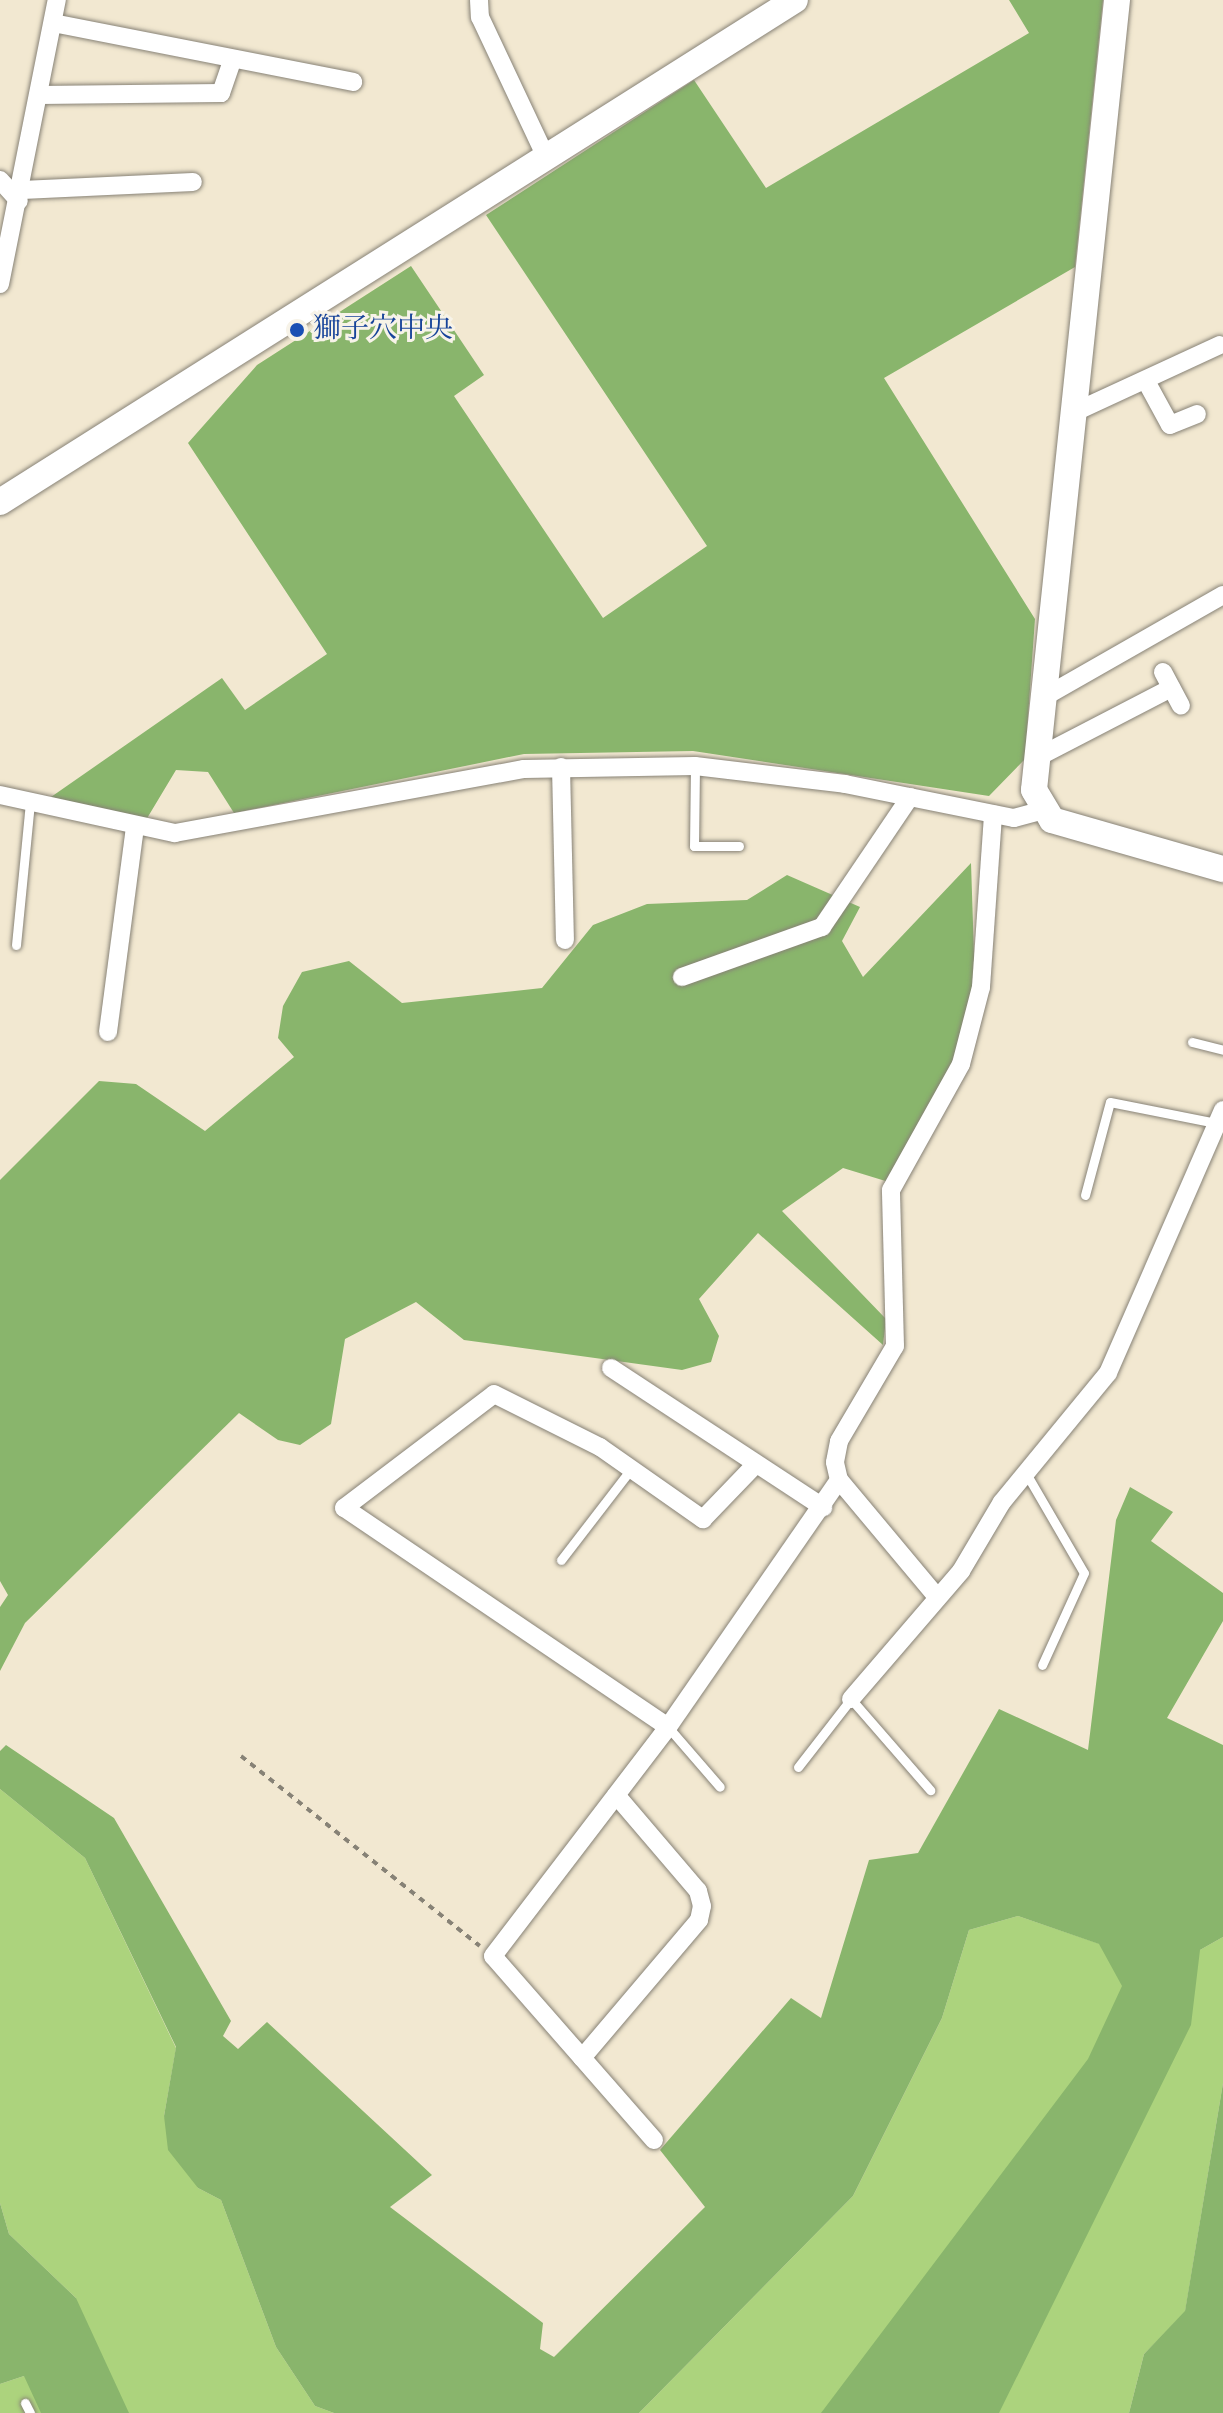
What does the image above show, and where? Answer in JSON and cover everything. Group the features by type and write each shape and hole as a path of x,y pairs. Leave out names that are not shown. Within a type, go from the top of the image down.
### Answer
{"street":[{"path":"0,284 57,0"},
{"path":"479,0 480,17 546,157"},
{"path":"0,502 795,0"},
{"path":"1040,811 1038,757 1077,411 1117,0"},
{"path":"53,23 353,82"},
{"path":"39,95 221,93 233,59"},
{"path":"0,180 20,195 193,182"},
{"path":"1077,411 1220,345"},
{"path":"1146,381 1170,425 1197,414"},
{"path":"1046,696 1223,595"},
{"path":"1038,757 1167,680 1181,706"},
{"path":"0,795 135,827 175,833 393,789 561,767 695,766 910,797 993,814 1040,811 1221,865"},
{"path":"561,767 565,940"},
{"path":"682,977 822,927 910,797"},
{"path":"654,2140 493,1956 668,1727 839,1480 839,1441 895,1346 891,1190 961,1064 981,987 993,814"},
{"path":"108,1032 135,827"},
{"path":"851,1699 937,1597 1027,1475 1108,1373 1220,1117"},
{"path":"611,1368 823,1507"},
{"path":"668,1727 344,1508 494,1394 631,1469 703,1519 756,1464"},
{"path":"839,1480 937,1597"},
{"path":"582,2058 699,1920 702,1906 698,1891 616,1795"}],"lane":[{"path":"695,766 694,846 739,846"},
{"path":"16,945 30,803"},
{"path":"1192,1042 1223,1050"},
{"path":"1085,1195 1110,1102 1220,1117"},
{"path":"561,1560 631,1469"},
{"path":"1027,1475 1084,1573 1042,1665"},
{"path":"798,1767 851,1699 930,1790"},
{"path":"668,1727 720,1787"},
{"path":"25,2403 30,2413"}],"path":[{"path":"241,1756 493,1956"}],"green space":[{"path":"1009,0 1103,0 1075,267 884,378 1035,619 1025,759 989,796 693,751 524,754 234,813 208,772 176,770 146,820 51,797 222,678 245,710 327,654 188,443 257,365 411,266 484,375 454,396 603,618 707,546 486,215 694,80 766,188 1029,33"},
{"path":"971,863 975,985 958,1062 892,1183 843,1168 782,1211 886,1319 883,1345 758,1233 699,1299 719,1336 711,1362 682,1370 464,1340 416,1302 345,1339 331,1424 300,1445 278,1440 239,1413 25,1623 0,1671 0,1607 8,1595 0,1581 0,1180 99,1081 136,1084 205,1131 294,1057 278,1038 283,1006 302,972 349,961 402,1003 542,988 593,925 647,904 747,900 787,875 860,907 842,941 863,977"},
{"path":"1130,1487 1173,1512 1151,1541 1223,1593 1223,1621 1167,1718 1223,1745 1223,1937 1200,1950 1191,2025 999,2413 821,2413 1088,2059 1122,1986 1099,1944 1018,1916 969,1930 942,2018 853,2196 639,2413 334,2413 315,2406 276,2347 221,2200 198,2188 168,2150 164,2116 176,2047 85,1858 0,1789 0,1751 6,1745 114,1818 231,2021 223,2036 238,2049 267,2022 432,2175 390,2207 543,2323 540,2349 554,2357 705,2207 660,2150 791,1998 821,2018 869,1860 918,1853 999,1709 1088,1750 1116,1520"},
{"path":"0,1789 85,1858 176,2048 164,2116 198,2188 221,2200 276,2347 315,2406 334,2413 0,2413 0,2384 24,2376 76,2298 9,2234 0,2203"},
{"path":"1018,1916 1100,1944 1200,1950 1223,1937 1223,2083 1185,2312 1144,2354 1129,2413 639,2413 853,2196 942,2018 969,1930"},
{"path":"1223,2083 1223,2413 1129,2413 1144,2354 1185,2311"},
{"path":"0,2203 9,2234 76,2298 129,2413 41,2413 24,2376 0,2384"}],"place":[{"name":"獅子穴中央","path":"297,330"}]}
